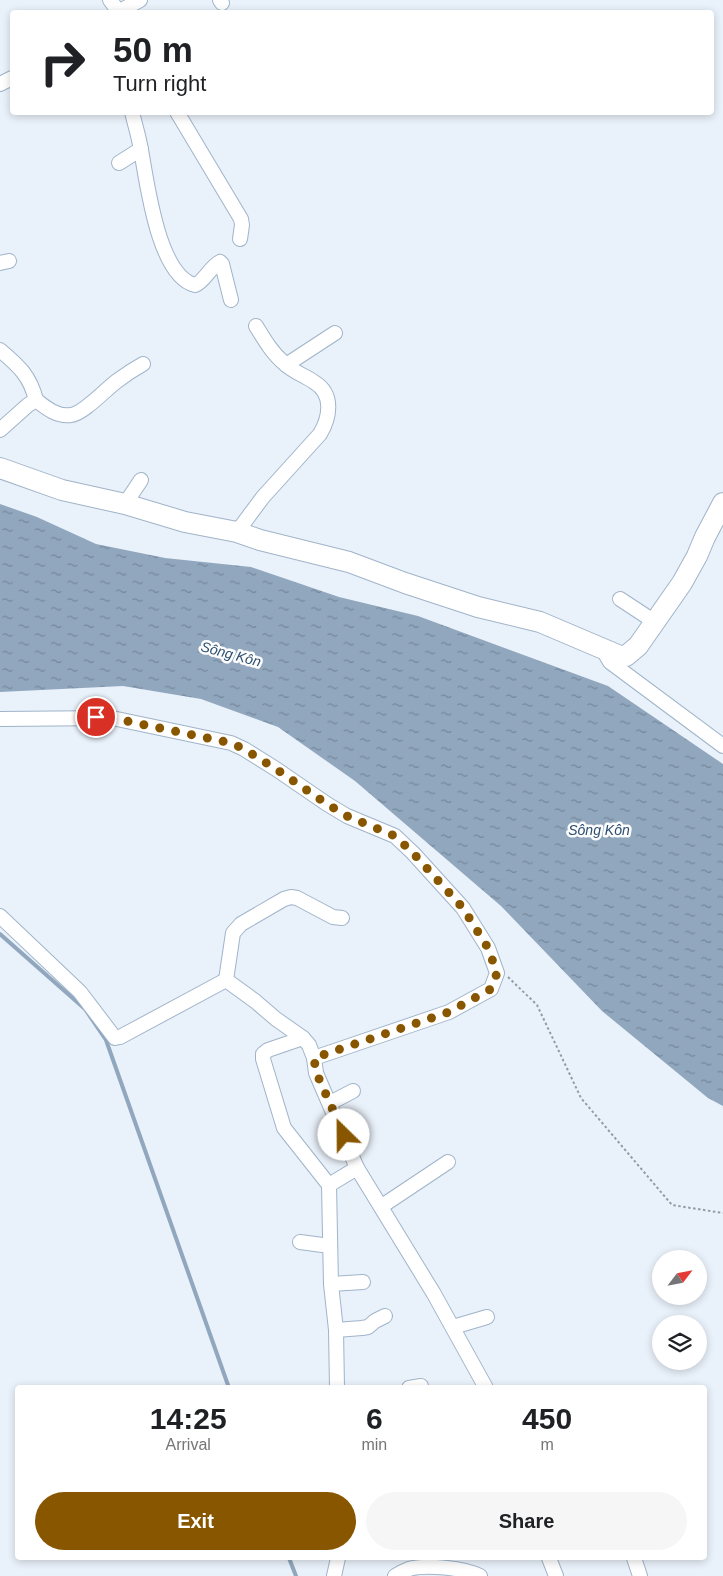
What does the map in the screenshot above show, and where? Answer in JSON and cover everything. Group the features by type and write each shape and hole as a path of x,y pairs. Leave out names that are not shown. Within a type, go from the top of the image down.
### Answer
{"street":[{"path":"122,10 140,0"},
{"path":"133,115 141,149 144,174 160,240 169,261 181,277 195,285 202,281 205,275 220,262 231,300"},
{"path":"179,115 241,219 240,239"},
{"path":"119,164 141,149"},
{"path":"237,532 286,470 320,434 326,424 328,406 323,388 295,372 278,358 256,326"},
{"path":"286,365 335,332"},
{"path":"0,350 24,372 33,386 36,400 51,411 62,415 73,416 81,411 116,382 143,364"},
{"path":"0,430 36,400"},
{"path":"0,468 62,490 126,504 185,522 237,532 260,540 349,562 405,583 478,606 540,622 620,656 626,656 638,646 656,622 686,576 723,503"},
{"path":"126,504 141,480"},
{"path":"620,599 656,622"},
{"path":"604,650 610,662 723,746"},
{"path":"0,719 112,718 223,741 244,749 347,816 395,836 413,853 463,908 488,948 497,973 491,989 449,1012 314,1058"},
{"path":"226,980 233,933 241,924 284,899 297,898 333,917 342,918"},
{"path":"0,916 80,992 115,1038 120,1038 226,980"},
{"path":"226,980 256,1000 309,1045 314,1058 316,1072 357,1168 382,1206 453,1327 484,1385"},
{"path":"303,1038 268,1050 263,1054 263,1059 284,1128 328,1185 331,1284 336,1330 337,1385"},
{"path":"330,1103 353,1091"},
{"path":"382,1206 448,1162"},
{"path":"328,1185 357,1168"},
{"path":"300,1242 330,1246"},
{"path":"331,1284 363,1282"},
{"path":"336,1330 368,1327 385,1316"},
{"path":"453,1327 487,1317"},
{"path":"334,1576 338,1560"},
{"path":"550,1560 556,1576"},
{"path":"635,1560 640,1576"},
{"path":"395,1576 411,1568 457,1569 465,1564 480,1576"}],"path":[{"path":"494,963 538,1005 581,1098 672,1205 723,1213"}],"water":[{"name":"Sông Kôn","path":"0,504 37,517 96,544 165,558 251,567 339,597 418,616 608,686 723,764 723,1106 708,1098 602,1011 501,906 355,781 278,727 201,699 123,686 0,692"}],"waterway":[{"path":"0,934 85,1009 106,1040 228,1385"},
{"path":"290,1560 296,1576"}],"route":[{"path":"96,717 112,718 223,741 244,749 347,816 395,836 463,908 478,931 488,948 497,973 491,989 449,1012 314,1058 316,1072 344,1135"}]}
